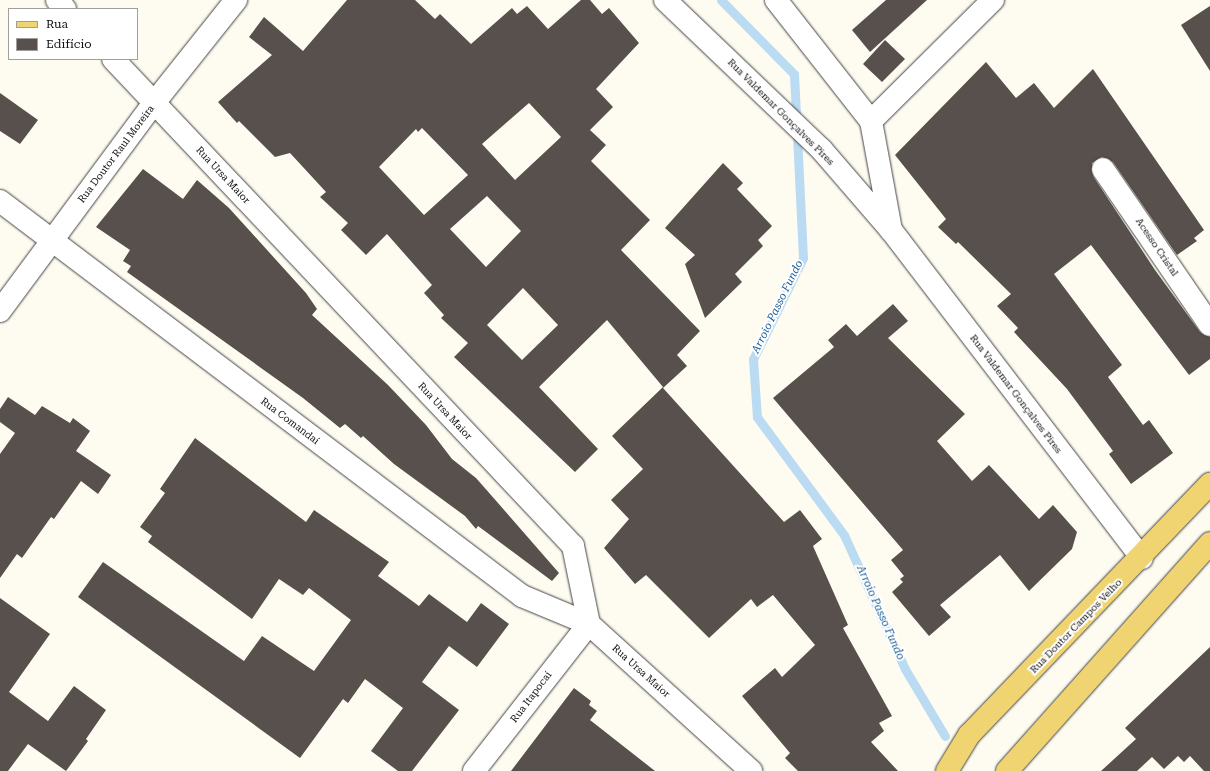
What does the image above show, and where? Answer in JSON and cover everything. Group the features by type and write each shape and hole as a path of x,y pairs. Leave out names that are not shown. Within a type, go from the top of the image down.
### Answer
{"main road":[{"name":"Rua Doutor Campos Velho","path":"946,771 969,735 1142,558 1210,484"},
{"path":"1007,771 1210,543"}],"street":[{"path":"56,0 64,8"},
{"name":"Rua Doutor Raul Moreira","path":"0,311 51,240 154,103 236,0"},
{"name":"Rua Valdemar Gonçalves Pires","path":"665,0 821,149 891,230 1142,558"},
{"name":"Rua Valdemar Gonçalves Pires","path":"776,0 871,121 891,230"},
{"path":"871,121 993,0"},
{"name":"Rua Ursa Maior","path":"114,60 573,546 589,624 751,771"},
{"name":"Acesso Cristal","path":"1103,169 1210,325"},
{"name":"Rua Comandaí","path":"0,201 522,596 589,624"},
{"name":"Rua Itapocaí","path":"474,771 589,624"}],"building":[{"path":"347,0 415,0 435,19 440,14 471,44 512,8 517,14 527,6 548,29 581,0 590,0 602,14 609,8 639,43 596,89 613,107 590,130 606,145 591,161 650,220 621,250 700,331 677,355 687,366 663,388 784,522 800,510 822,539 813,546 848,625 843,628 892,716 879,723 884,731 871,742 898,771 798,771 785,758 790,753 742,696 775,668 782,677 815,645 773,595 757,607 751,599 709,638 646,575 635,584 604,548 629,519 611,500 643,469 612,436 663,387 607,320 539,387 598,449 575,472 454,357 468,343 441,318 444,315 424,293 432,285 387,234 366,255 341,230 348,223 320,197 326,192 290,153 275,157 239,121 237,123 218,102 272,55 249,37 264,17 303,51","holes":["529,103 561,137 515,180 482,144","422,128 468,175 424,215 379,167 416,129 418,132","487,196 521,231 486,267 450,229","523,288 558,325 522,360 487,325"]},
{"path":"886,0 927,0 870,52 852,30"},
{"path":"1210,6 1210,71 1181,25"},
{"path":"885,40 905,59 882,82 863,64"},
{"path":"986,62 1016,98 1034,83 1054,108 1093,69 1204,230 1194,238 1197,241 1177,255 1113,162 1102,157 1092,163 1093,176 1155,270 1200,332 1210,337 1210,359 1189,375 1091,245 1054,274 1122,365 1108,377 1143,425 1149,420 1173,453 1131,484 1109,454 1113,451 1067,389 1014,332 1018,328 997,306 1011,294 958,242 956,244 938,227 946,219 895,155"},
{"path":"0,93 38,120 20,144 0,131"},
{"path":"723,163 743,183 737,189 772,226 758,240 763,246 735,274 742,282 705,318 685,264 695,255 665,228"},
{"path":"143,169 183,199 197,180 229,208 306,293 317,309 312,315 388,385 426,425 452,459 476,478 559,573 552,581 478,526 476,529 465,516 394,464 363,436 361,438 345,424 340,428 303,398 127,272 131,266 123,261 130,250 96,227"},
{"path":"893,304 908,321 888,338 965,414 937,441 972,481 989,465 1039,519 1053,505 1077,532 1072,549 1029,591 1000,555 940,605 951,617 929,636 892,592 903,582 900,579 904,576 891,560 903,550 773,398 834,347 828,340 846,324 857,336"},
{"path":"8,397 35,415 42,406 70,423 73,418 90,431 76,451 111,475 98,494 81,481 54,519 51,517 22,558 17,554 0,578 0,454 15,433 0,422 0,409"},
{"path":"195,438 306,522 314,510 389,562 378,576 419,606 429,594 467,622 481,603 509,624 477,667 449,646 422,682 459,710 412,771 398,771 371,751 403,708 365,679 348,703 343,699 300,758 78,597 103,562 244,661 262,636 314,671 351,620 309,588 303,595 279,579 252,619 148,542 152,536 140,527 165,493 160,489"},
{"path":"0,598 50,634 9,692 48,721 74,686 106,710 86,739 88,741 66,771 28,744 8,771 0,771"},
{"path":"1210,647 1210,771 1204,771 1190,756 1184,762 1178,756 1164,769 1152,757 1137,771 1101,771 1136,739 1125,728"},
{"path":"574,688 591,701 589,705 597,711 590,720 655,771 511,771"}],"waterway":[{"name":"Arroio Passo Fundo","path":"721,0 794,74 803,258 753,359 757,417 844,535 905,669 945,736"}]}
